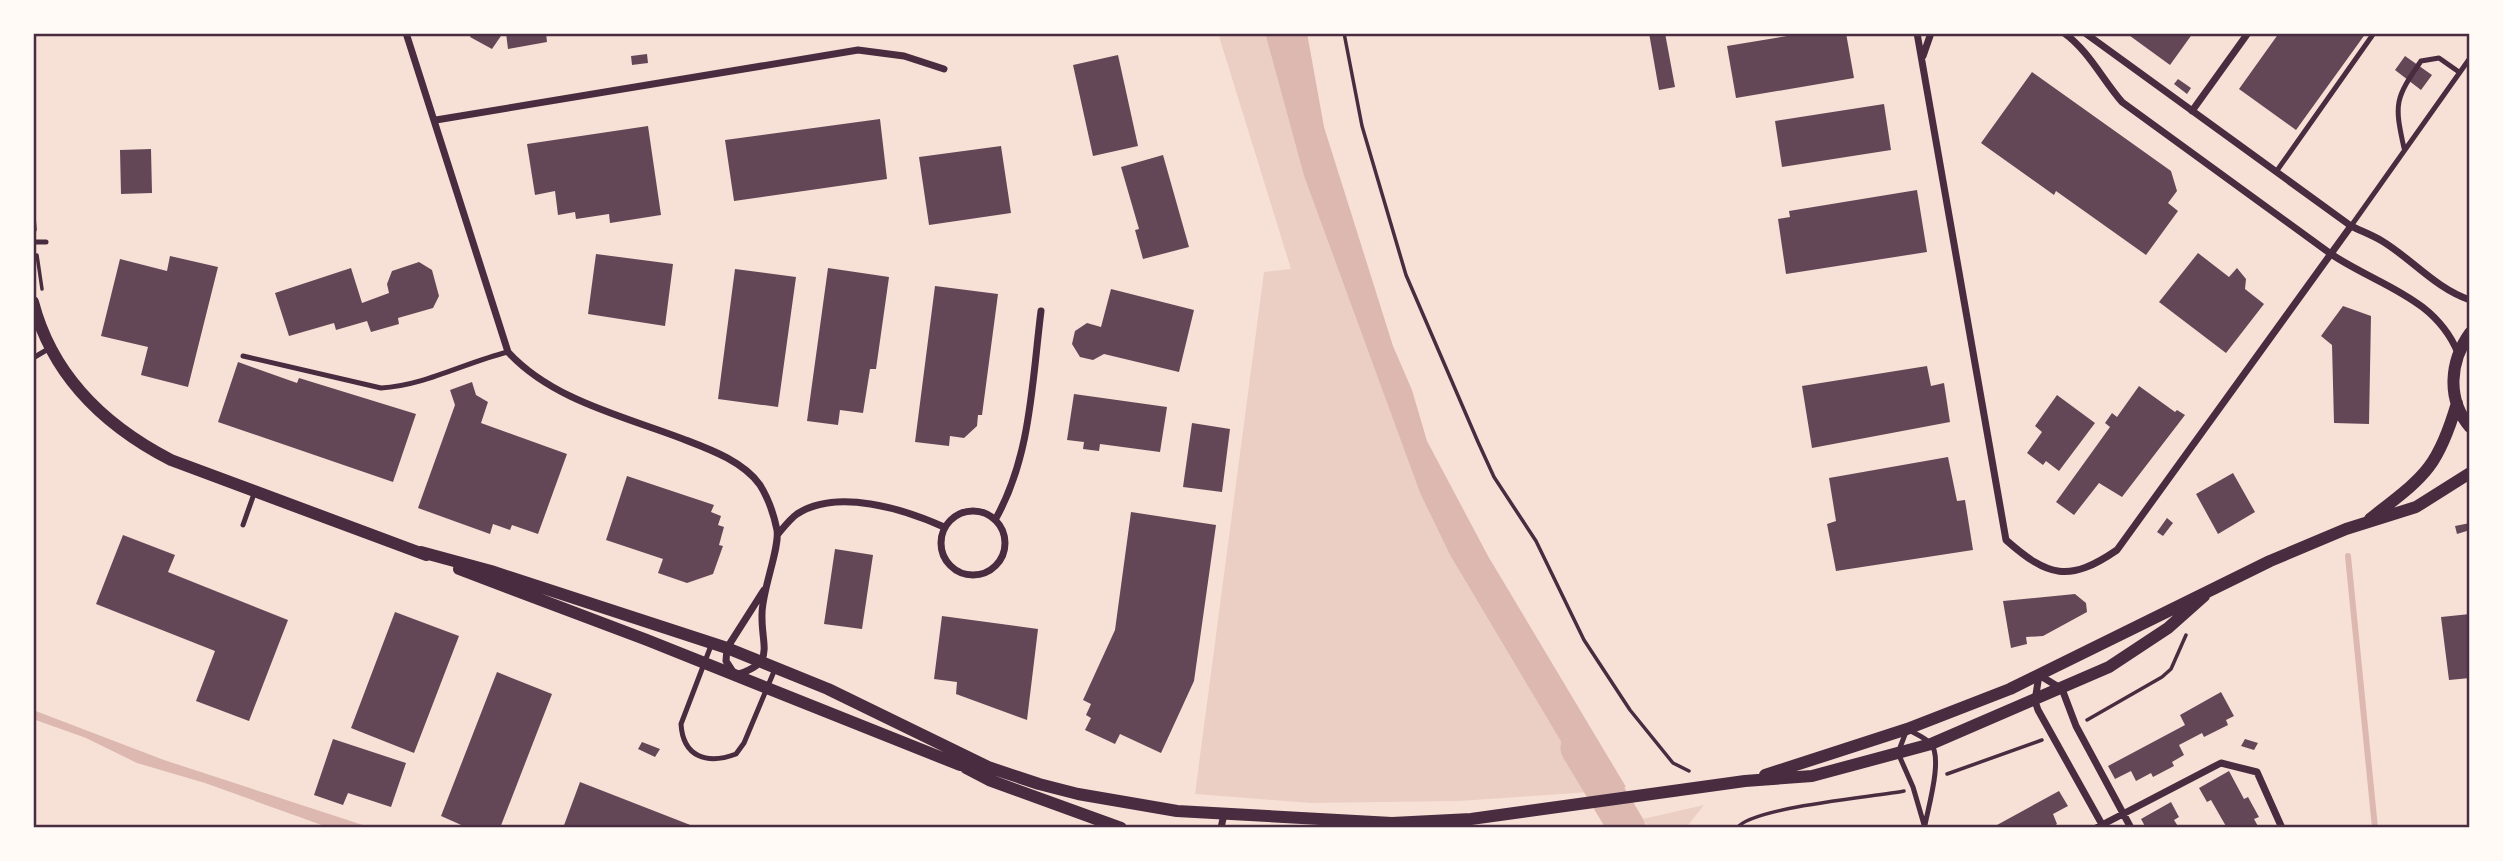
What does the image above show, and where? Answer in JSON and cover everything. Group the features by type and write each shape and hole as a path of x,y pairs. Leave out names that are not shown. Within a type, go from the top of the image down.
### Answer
{"street":[{"path":"406,33 508,352 527,373 556,390 714,451 743,469 759,484 772,510 778,534"},
{"path":"1917,33 2006,540 2033,564 2062,572 2090,568 2117,551 2351,226"},
{"path":"1923,57 1931,33"},
{"path":"2064,33 2081,46 2102,79 2122,102 2331,254 2361,274 2418,302 2438,317 2451,335 2458,353"},
{"path":"2085,33 2351,226 2383,241 2418,270 2456,295 2470,300"},
{"path":"2192,111 2248,33"},
{"path":"436,120 858,50 904,56 944,69"},
{"path":"39,300 50,348 93,407 136,442 171,460 421,552 489,582 704,663 960,765 989,780 1121,828"},
{"path":"995,520 1016,479 1024,448 1041,311"},
{"path":"2470,333 2458,353 2453,379 2457,403 2470,427"},
{"path":"2365,523 2422,478 2437,459 2457,403"},
{"path":"1745,781 1907,729 2039,675 2204,596 2280,556 2365,523 2416,507 2470,472"},
{"path":"734,675 752,670 762,662 766,649 762,615 764,590 778,534 795,515 813,506 835,501 908,511 944,527"},
{"path":"974,511 995,520 1003,532 1003,553 991,571 977,576 962,575 950,567 942,555 940,541 944,527 962,512 974,511"},
{"path":"421,552 491,571 727,648 775,667 988,767 1078,794 1222,821 1392,823 1471,820 1745,781 1812,776 1931,744 2062,689 2133,654 2204,596"},
{"path":"734,675 726,661 727,648 764,590"},
{"path":"2039,675 2062,689 2076,726 2131,828"},
{"path":"2039,675 2035,701 2100,827 2221,763 2257,772 2282,828"},
{"path":"960,765 988,767"}],"lane":[{"path":"2276,172 2374,33"},
{"path":"2404,148 2396,114 2400,92 2421,61 2439,58 2459,72"},
{"path":"2351,226 2470,58"},
{"path":"35,242 46,242"},
{"path":"33,358 50,348"},
{"path":"243,356 381,388 401,387 477,359 508,352"},
{"path":"243,525 255,491"},
{"path":"712,643 681,724 682,738 695,754 710,759 736,754 744,744 775,667"},
{"path":"1907,729 1931,744 1935,779 1925,827 1898,752 1907,729"}],"path":[{"path":"1344,33 1362,126 1406,275 1478,442 1494,477 1536,541 1584,640 1630,710 1673,763 1690,772 1690,790"},
{"path":"33,204 39,300"},
{"path":"2076,726 2162,677 2171,669 2191,624"},
{"path":"1942,776 2052,736"},
{"path":"1737,828 1741,821 1770,813 1903,792"}],"shaded area":[{"path":"1218,33 1265,33 1304,176 1420,493 1450,555 1591,792 1459,801 1310,803 1195,794 1264,272 1291,269"},
{"path":"1265,33 1307,33 1324,127 1393,346 1412,390 1427,441 1488,556 1626,787 1591,792 1450,555 1420,493 1304,176"},
{"path":"33,710 164,760 372,828 330,828 205,783 137,763 86,738 33,719"},
{"path":"1704,805 1686,828 1648,828 1643,819"}],"building":[{"path":"472,33 503,33 492,49 470,37"},
{"path":"506,33 546,33 547,42 508,49"},
{"path":"1649,33 1665,33 1675,87 1659,90"},
{"path":"1805,33 1846,33 1854,78 1736,98 1727,46"},
{"path":"2126,33 2193,33 2170,65"},
{"path":"2279,33 2366,33 2296,130 2239,89"},
{"path":"647,54 648,63 632,65 631,56"},
{"path":"1118,55 1138,146 1093,156 1073,65"},
{"path":"2405,56 2432,75 2421,90 2395,70"},
{"path":"2032,72 2171,171 2177,191 2168,203 2178,211 2146,255 2056,191 2054,195 1981,143"},
{"path":"2178,79 2191,88 2187,94 2174,84"},
{"path":"1884,104 1891,150 1782,167 1775,121"},
{"path":"880,119 887,179 734,201 725,140"},
{"path":"648,126 661,215 610,223 609,214 576,219 575,212 558,215 555,191 535,195 527,144"},
{"path":"1001,146 1011,213 929,225 919,157"},
{"path":"151,149 152,193 121,194 120,150"},
{"path":"1163,155 1189,247 1143,259 1135,230 1139,229 1121,167"},
{"path":"1917,190 1927,252 1786,274 1778,219 1790,217 1789,211"},
{"path":"2198,253 2229,277 2237,268 2246,279 2245,289 2264,304 2226,353 2159,302"},
{"path":"596,254 673,264 665,326 588,314"},
{"path":"170,256 218,267 188,387 141,375 148,347 101,336 120,259 167,271"},
{"path":"419,262 432,270 439,296 433,308 398,318 399,324 371,332 367,321 336,330 334,323 289,336 275,293 351,268 362,303 389,293 387,284 392,271"},
{"path":"828,268 889,277 876,369 870,369 863,413 840,410 838,425 807,421"},
{"path":"735,269 796,277 778,407 718,399"},
{"path":"935,286 998,294 982,415 978,415 977,426 964,438 950,436 949,446 915,442"},
{"path":"1111,289 1194,310 1179,372 1104,354 1093,360 1080,357 1072,344 1075,331 1087,323 1101,327"},
{"path":"2343,306 2371,316 2369,424 2334,423 2332,345 2321,336"},
{"path":"238,362 297,383 299,378 416,414 393,482 218,422"},
{"path":"1927,366 1931,386 1944,383 1950,422 1812,448 1802,386"},
{"path":"472,382 476,395 488,402 481,423 567,454 538,534 512,525 510,530 493,524 490,534 418,508 455,405 450,390"},
{"path":"2139,386 2175,412 2177,410 2185,415 2122,497 2099,483 2074,515 2056,502 2110,427 2105,423 2112,413 2117,417"},
{"path":"1074,394 1167,407 1160,452 1100,444 1099,451 1083,449 1084,442 1067,440"},
{"path":"2057,395 2095,423 2059,471 2046,461 2043,465 2027,453 2042,432 2035,426"},
{"path":"1192,423 1230,429 1222,492 1183,487"},
{"path":"1948,457 1957,501 1965,500 1973,550 1836,571 1827,524 1836,521 1829,478"},
{"path":"2233,473 2255,512 2218,534 2196,494"},
{"path":"627,476 714,505 711,512 721,516 718,525 724,527 719,545 723,546 713,574 687,583 658,573 663,559 606,540"},
{"path":"1131,512 1216,525 1194,681 1161,753 1120,734 1115,744 1085,730 1091,718 1086,715 1091,704 1083,700 1115,630"},
{"path":"2167,518 2173,523 2163,536 2157,532"},
{"path":"2470,523 2470,530 2457,534 2455,526"},
{"path":"123,535 175,555 168,572 288,620 249,721 196,701 215,651 96,604"},
{"path":"835,549 873,555 862,629 824,624"},
{"path":"2075,594 2086,603 2087,612 2043,636 2026,637 2027,644 2011,648 2003,601"},
{"path":"395,612 459,636 414,753 351,728"},
{"path":"2470,614 2470,678 2449,680 2441,617"},
{"path":"942,616 1038,629 1027,720 956,694 957,682 934,679"},
{"path":"497,672 552,694 500,828 468,828 441,816"},
{"path":"2221,692 2234,716 2226,720 2228,725 2204,737 2202,733 2179,745 2184,755 2172,762 2174,766 2153,777 2151,773 2136,781 2131,771 2115,779 2108,766 2185,725 2180,715"},
{"path":"333,739 406,763 391,807 348,793 343,805 314,795"},
{"path":"2245,739 2258,743 2254,750 2241,746"},
{"path":"642,742 660,749 655,757 638,749"},
{"path":"2229,771 2244,799 2248,797 2259,817 2254,819 2259,828 2227,828 2211,800 2207,802 2199,788"},
{"path":"580,782 698,828 563,828"},
{"path":"2059,791 2068,806 2053,814 2057,824 2051,828 1998,828 1997,825"},
{"path":"2171,802 2179,817 2174,820 2179,828 2146,828 2141,819"}],"waterway":[{"path":"2348,556 2375,828"},
{"path":"1579,748 1627,828"}]}
